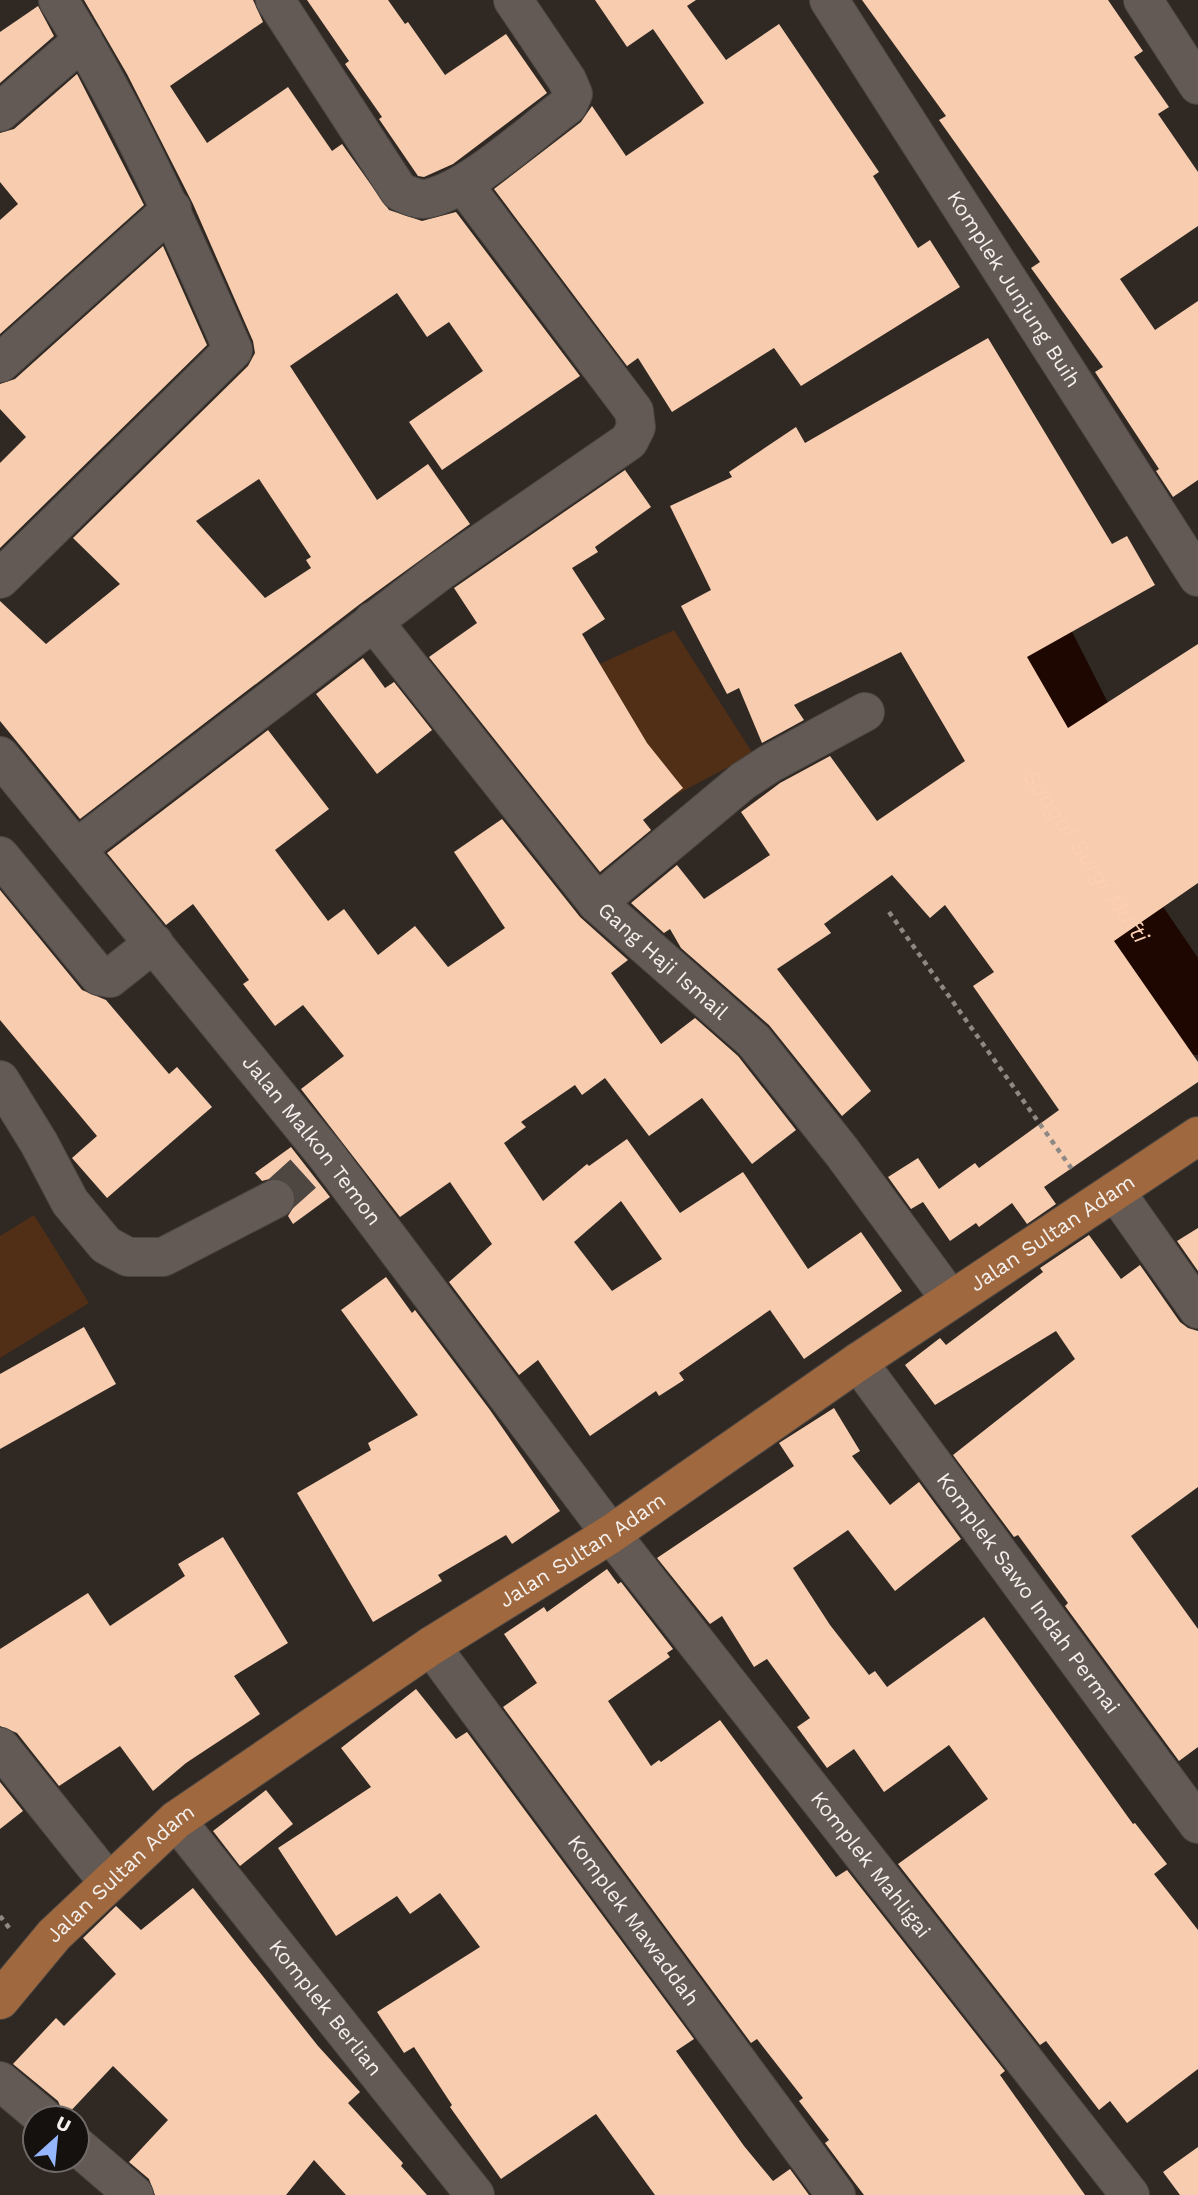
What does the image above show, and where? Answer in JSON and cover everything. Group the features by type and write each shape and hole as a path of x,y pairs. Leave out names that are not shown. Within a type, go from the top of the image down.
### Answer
{"main road":[{"name":"Jalan Sultan Adam","path":"0,2000 54,1935 176,1819 431,1646 611,1534 858,1362 1198,1136"}],"street":[{"path":"0,579 233,351 172,209 83,40 58,0"},
{"path":"275,0 399,191 415,199 429,199 463,184 568,105 573,94 568,80 513,0"},
{"name":"Komplek Junjung Buih","path":"829,0 1198,577"},
{"path":"1143,0 1198,85"},
{"path":"0,112 83,40"},
{"path":"76,849 439,572 629,441 636,427 634,411 463,184"},
{"path":"0,363 172,209"},
{"name":"Gang Haji Ismail","path":"373,621 597,903 754,1041 842,1152 951,1300"},
{"path":"597,903 743,781 865,712"},
{"name":"Jalan Malkon Temon","path":"0,756 154,943 316,1163 611,1534"},
{"path":"0,856 99,976 110,978 154,943"},
{"path":"0,1080 39,1143 70,1202 106,1245 128,1257 163,1258 275,1199"},
{"path":"1106,1198 1198,1310"},
{"name":"Komplek Sawo Indah Permai","path":"858,1362 1198,1824"},
{"name":"Komplek Mahligai","path":"611,1534 1130,2195"},
{"name":"Komplek Mawaddah","path":"431,1646 836,2195"},
{"path":"0,1747 109,1883"},
{"name":"Komplek Berlian","path":"176,1819 475,2195"},
{"path":"0,2081 27,2104"},
{"path":"91,2158 134,2195"}],"path":[{"path":"889,912 1106,1198"}],"shaded area":[{"path":"674,630 753,754 668,799 569,678"},
{"path":"34,1215 89,1303 0,1358 0,1236"}],"building":[{"path":"84,0 253,0 263,22 170,86 207,143 288,87 332,151 342,144 389,210 422,221 456,212 580,376 442,470 409,422 483,371 449,322 427,337 397,293 290,366 377,500 428,464 470,524 360,604 80,819 0,721 0,601 46,644 120,584 73,538 248,366 255,353 253,341 193,204 127,74","holes":["259,479 311,557 306,560 311,568 265,598 196,521"]},
{"path":"307,0 388,0 405,24 408,22 445,75 506,34 547,93 453,164 424,177 418,176 345,64 349,61"},
{"path":"595,0 696,0 687,6 726,60 779,24 879,172 873,176 918,248 930,240 960,287 801,386 774,348 672,412 638,358 627,366 494,189 581,122 592,106 626,156 704,103 653,29 627,47"},
{"path":"862,0 1108,0 1143,51 1134,57 1169,107 1158,114 1198,172 1198,226 1120,279 1155,330 1198,301 1198,480 1173,497 1156,471 1159,469 1095,372 1103,367 1031,268 1040,262 939,120 946,116"},
{"path":"38,6 54,36 0,83 0,32"},
{"path":"77,74 144,205 0,334 0,220 18,204 0,182 0,133 14,129"},
{"path":"163,246 207,345 0,548 0,463 26,437 0,409 0,384 15,379"},
{"path":"988,338 1112,544 1127,536 1155,585 1027,657 1068,728 1198,644 1198,883 1114,941 1198,1062 1198,1082 1044,1187 1056,1204 1027,1224 1012,1203 979,1227 976,1223 950,1241 923,1202 911,1209 888,1177 918,1158 939,1189 975,1163 979,1168 1059,1110 973,986 994,972 945,905 930,918 892,875 824,924 831,933 777,969 871,1091 842,1116 769,1025 681,948 670,929 664,933 631,903 677,865 704,899 770,855 741,812 780,783 830,756 877,821 965,761 901,652 794,705 804,720 762,743 739,688 727,694 681,606 711,590 670,506 732,477 729,472 796,427 805,443"},
{"path":"625,470 651,507 595,547 598,552 572,568 605,619 582,634 647,743 683,788 643,820 651,830 600,872 429,657 477,623 454,588"},
{"path":"363,658 385,688 394,682 432,730 377,774 316,694"},
{"path":"268,730 329,809 275,850 328,921 344,909 378,955 415,926 448,967 505,928 454,852 502,819 580,917 628,960 611,973 661,1044 695,1018 738,1056 796,1130 752,1164 702,1098 649,1136 605,1078 582,1095 575,1085 521,1122 526,1127 504,1143 543,1201 587,1164 589,1166 627,1139 680,1213 743,1172 808,1269 861,1232 902,1291 804,1359 770,1310 679,1373 684,1380 659,1396 656,1391 590,1436 538,1360 519,1375 449,1282 492,1244 450,1182 400,1217 301,1089 344,1056 303,1005 275,1026 243,984 249,980 193,904 166,925 107,853","holes":["621,1201 662,1259 612,1291 574,1242"]},
{"path":"0,890 82,990 106,1000 169,1074 177,1067 212,1107 107,1198 72,1158 97,1136 0,1020"},
{"path":"291,1147 330,1197 293,1224 288,1216 297,1201 294,1188 286,1180 277,1177 262,1181 255,1173"},
{"path":"1198,1228 1198,1271 1177,1241"},
{"path":"1089,1235 1121,1279 1140,1265 1180,1322 1198,1331 1198,1487 1131,1536 1198,1629 1198,1747 1179,1761 1065,1606 1068,1603 1018,1535 1014,1537 953,1455 1075,1359 1056,1331 935,1405 905,1365 940,1338 946,1345 1043,1272 1040,1268"},
{"path":"386,1277 412,1313 415,1310 490,1410 560,1511 512,1544 506,1535 438,1575 442,1581 373,1622 297,1493 371,1450 368,1443 418,1415 341,1310"},
{"path":"84,1327 116,1384 0,1449 0,1374"},
{"path":"834,1408 860,1451 852,1456 890,1505 919,1482 961,1539 895,1591 848,1530 793,1568 830,1625 869,1675 875,1671 887,1687 984,1617 1133,1824 1135,1823 1167,1864 1154,1874 1198,1930 1198,2069 1127,2123 1110,2101 1099,2110 1046,2041 1040,2045 898,1864 988,1799 949,1745 884,1792 854,1749 827,1768 797,1727 810,1718 767,1659 754,1667 722,1616 710,1624 657,1558 794,1466 779,1443"},
{"path":"223,1537 288,1643 234,1676 260,1714 186,1763 153,1791 120,1746 59,1786 17,1733 0,1726 0,1649 88,1593 110,1626 185,1576 178,1564"},
{"path":"607,1569 618,1584 621,1582 673,1649 667,1653 670,1657 608,1701 651,1766 659,1760 661,1762 720,1720 836,1877 847,1870 1005,2071 1000,2075 1085,2195 864,2195 854,2182 825,2143 829,2140 799,2101 803,2098 757,2039 751,2043 503,1707 537,1683 504,1634 544,1607 547,1612"},
{"path":"416,1689 456,1739 467,1732 694,2039 676,2051 744,2146 773,2181 790,2169 809,2195 655,2195 596,2114 501,2179 450,2107 452,2105 414,2047 404,2053 377,2012 480,1947 440,1893 410,1914 397,1896 336,1936 278,1848 371,1787 341,1748"},
{"path":"0,1782 23,1811 0,1829"},
{"path":"266,1790 293,1824 240,1866 213,1831"},
{"path":"193,1888 318,2046 360,2092 348,2103 403,2163 401,2166 427,2195 346,2195 314,2160 286,2195 155,2195 149,2179 129,2162 168,2120 113,2066 77,2104 59,2104 13,2064 56,2018 64,2026 116,1974 83,1938 116,1906 141,1930"},
{"path":"1198,2147 1198,2195 1180,2195 1163,2172"}],"waterway":[{"name":"Sungai Surgi Mufti","path":"993,630 1036,638 1082,729 1024,765 1198,1020"}],"tunnel":[{"path":"275,1199 306,1171"}]}
